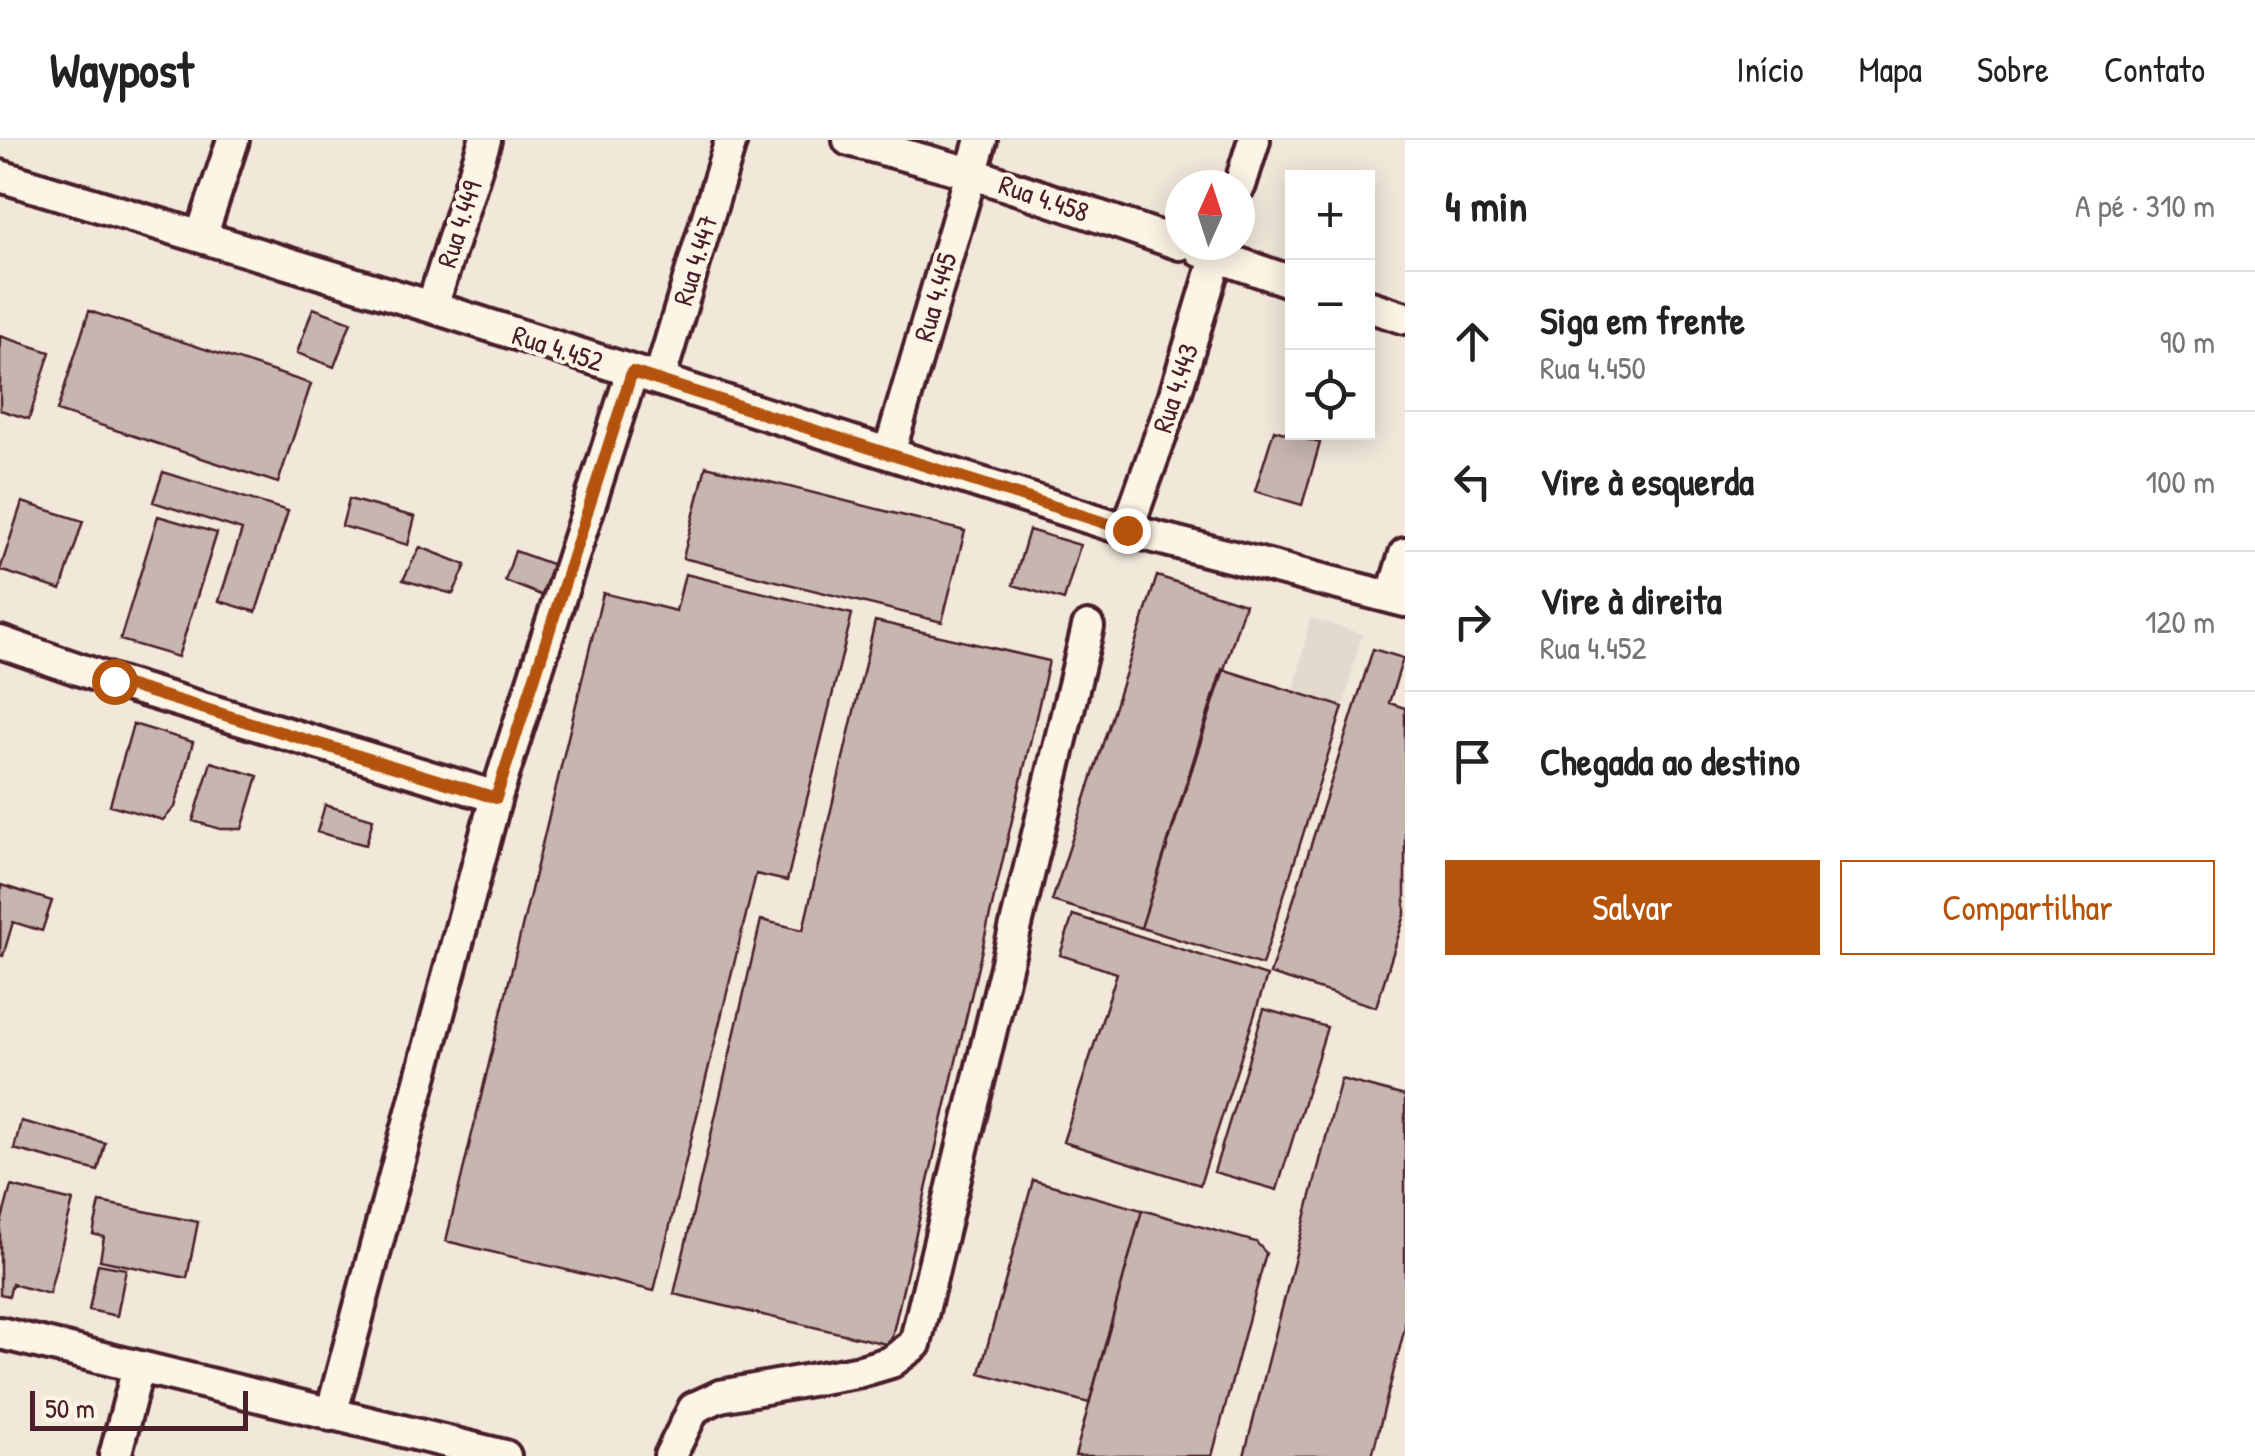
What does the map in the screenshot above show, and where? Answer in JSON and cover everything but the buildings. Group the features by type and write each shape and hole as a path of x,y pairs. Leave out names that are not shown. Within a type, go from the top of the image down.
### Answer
{"street":[{"path":"200,237 234,140"},
{"name":"Rua 4.449","path":"432,307 485,140"},
{"name":"Rua 4.447","path":"331,1416 496,798 731,140"},
{"name":"Rua 4.458","path":"849,140 971,173 1165,238"},
{"name":"Rua 4.445","path":"889,453 981,140"},
{"path":"1245,170 1254,140"},
{"name":"Rua 4.452","path":"0,176 432,307 1127,530 1399,599"},
{"name":"Rua 4.443","path":"1127,530 1215,260"},
{"name":"Rua 4.458","path":"1241,260 1285,279"},
{"path":"1375,308 1405,318"},
{"path":"1399,599 1405,554"},
{"path":"670,1456 694,1408 720,1396 876,1366 891,1362 916,1344 1088,627"},
{"path":"0,642 114,681 496,798"},
{"path":"0,1333 504,1456"},
{"path":"115,1456 138,1368"}],"shaded area":[{"path":"1310,618 1362,634 1343,707 1294,692"}],"route":[{"path":"114,681 496,798 632,372 1127,530"}]}
